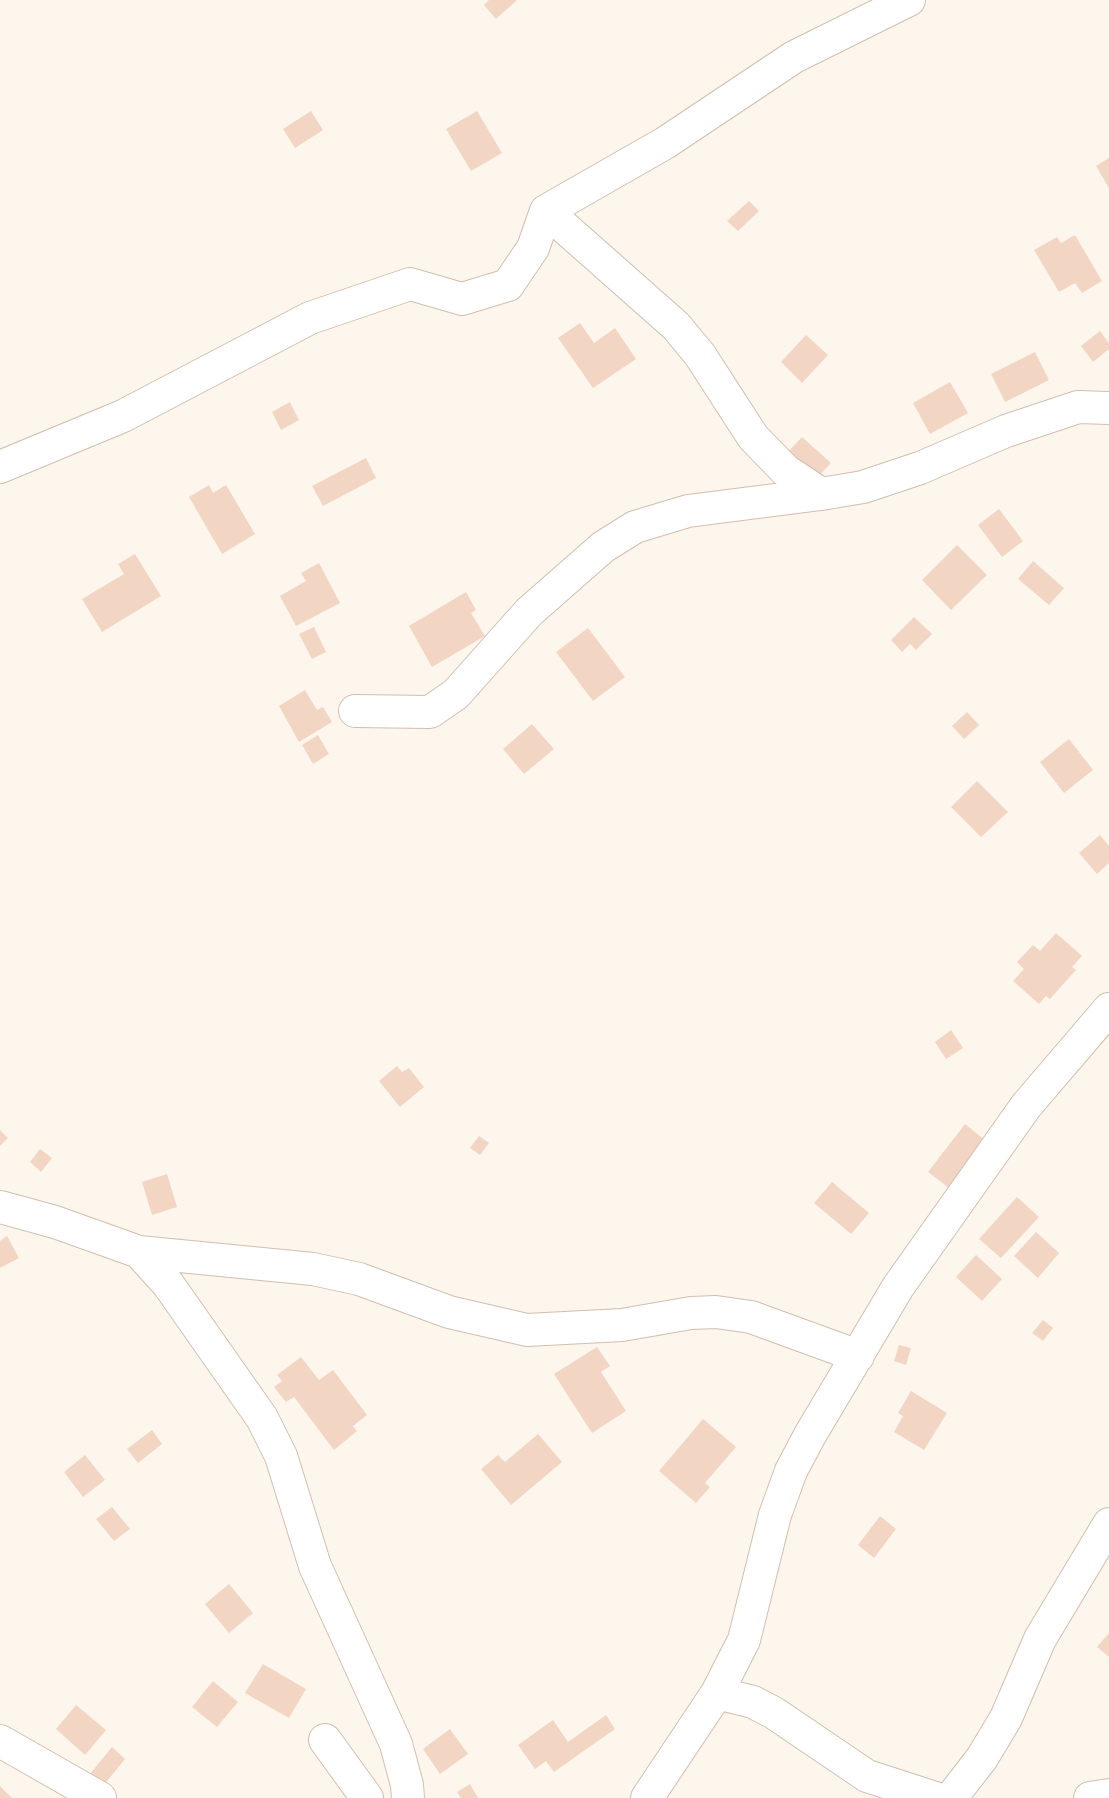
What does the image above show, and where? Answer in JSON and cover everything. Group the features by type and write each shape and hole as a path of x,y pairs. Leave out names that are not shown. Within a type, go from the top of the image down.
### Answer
{"street":[{"path":"0,467 123,416 310,318 410,284 462,299 508,285 533,248 546,211 665,143 795,57 909,0"},
{"path":"546,211 676,326 700,355 753,437 785,471 821,494"},
{"path":"355,711 430,712 456,694 529,612 603,547 635,527 688,511 863,487 920,468 1006,430 1078,407 1109,408"},
{"path":"647,1798 717,1693 744,1640 773,1525 791,1471 898,1287 1026,1106 1109,1009"},
{"path":"0,1207 55,1222 139,1252 313,1269 359,1280 449,1312 527,1330 622,1325 691,1313 716,1312 751,1317 858,1356"},
{"path":"139,1252 168,1284 262,1418 281,1456 315,1566 396,1744 407,1785 408,1798"},
{"path":"951,1798 982,1758 1006,1718 1040,1639 1109,1524"},
{"path":"717,1693 753,1702 774,1713 867,1776 935,1798"},
{"path":"325,1740 367,1798"},
{"path":"0,1741 99,1798"},
{"path":"1090,1798 1109,1795"}],"building":[{"path":"489,0 517,0 496,19 484,5"},
{"path":"311,111 323,130 295,148 283,129"},
{"path":"477,111 502,153 471,171 446,129"},
{"path":"1109,158 1109,188 1096,166"},
{"path":"749,201 759,211 738,231 727,221"},
{"path":"1075,235 1102,281 1082,293 1075,283 1059,292 1034,250 1057,237 1061,243"},
{"path":"580,323 594,343 615,328 636,359 593,388 558,338"},
{"path":"1100,331 1109,343 1109,349 1093,362 1081,346"},
{"path":"806,335 828,355 802,383 781,362"},
{"path":"1035,352 1049,380 1005,402 991,374"},
{"path":"950,382 968,413 930,434 913,403"},
{"path":"290,402 299,420 281,430 272,412"},
{"path":"802,437 831,463 816,479 787,453"},
{"path":"366,458 376,478 323,506 312,486"},
{"path":"209,485 213,493 226,485 255,534 222,554 189,497"},
{"path":"999,509 1023,541 1002,557 978,525"},
{"path":"957,545 987,575 951,610 922,580"},
{"path":"135,554 161,596 102,632 82,599 124,574 118,564"},
{"path":"1033,561 1064,588 1049,605 1018,579"},
{"path":"319,563 340,603 296,626 280,596 306,581 301,573"},
{"path":"466,592 476,610 471,613 485,636 432,667 409,626"},
{"path":"914,617 932,634 916,650 910,644 902,652 891,640"},
{"path":"314,627 326,652 312,659 299,634"},
{"path":"588,628 625,677 593,701 556,652"},
{"path":"305,690 317,710 323,707 332,722 299,742 279,706"},
{"path":"967,712 979,725 964,739 952,726"},
{"path":"532,724 554,749 524,774 503,749"},
{"path":"318,735 329,754 313,764 302,745"},
{"path":"1069,739 1093,770 1064,793 1040,762"},
{"path":"977,781 1008,812 981,837 951,807"},
{"path":"1100,835 1109,846 1109,863 1097,874 1079,853"},
{"path":"1056,933 1082,956 1072,967 1076,970 1050,999 1046,996 1039,1004 1013,981 1024,969 1017,962 1033,945 1040,951"},
{"path":"951,1030 963,1048 946,1059 935,1042"},
{"path":"397,1066 402,1072 409,1068 424,1087 400,1107 379,1081"},
{"path":"965,1124 986,1141 949,1188 928,1172"},
{"path":"0,1130 8,1138 0,1146"},
{"path":"479,1136 489,1143 480,1155 470,1148"},
{"path":"40,1149 52,1158 41,1172 30,1162"},
{"path":"167,1174 177,1207 152,1215 142,1182"},
{"path":"832,1182 869,1213 851,1234 814,1203"},
{"path":"1017,1197 1039,1217 1001,1258 979,1239"},
{"path":"1036,1232 1059,1253 1038,1278 1014,1256"},
{"path":"7,1236 19,1258 0,1268 0,1241"},
{"path":"976,1255 1002,1279 982,1301 956,1277"},
{"path":"1043,1320 1053,1328 1043,1341 1032,1333"},
{"path":"899,1345 911,1348 906,1365 894,1361"},
{"path":"597,1347 610,1366 601,1372 626,1411 592,1433 554,1374"},
{"path":"301,1357 319,1380 333,1370 367,1415 353,1426 357,1431 334,1450 294,1397 286,1402 274,1387 282,1381 277,1375"},
{"path":"911,1391 947,1413 924,1450 894,1432 903,1416 898,1413"},
{"path":"703,1419 736,1447 705,1483 710,1487 696,1503 659,1471"},
{"path":"152,1430 162,1444 138,1463 127,1449"},
{"path":"538,1434 562,1462 511,1505 481,1469 498,1455 505,1462"},
{"path":"85,1455 105,1480 83,1497 64,1472"},
{"path":"112,1507 130,1529 114,1541 96,1519"},
{"path":"880,1516 896,1529 874,1558 858,1545"},
{"path":"229,1584 253,1613 229,1633 205,1604"},
{"path":"1109,1633 1109,1657 1097,1647"},
{"path":"263,1664 306,1689 289,1718 245,1693"},
{"path":"213,1681 238,1702 217,1727 192,1707"},
{"path":"76,1705 106,1730 85,1755 56,1729"},
{"path":"606,1715 615,1729 554,1772 546,1761 535,1769 518,1745 553,1720 568,1742"},
{"path":"450,1729 468,1754 440,1774 423,1749"},
{"path":"112,1747 125,1759 99,1791 85,1780"},
{"path":"470,1784 478,1798 461,1798 457,1792"},
{"path":"0,1786 12,1798 0,1798"}]}
